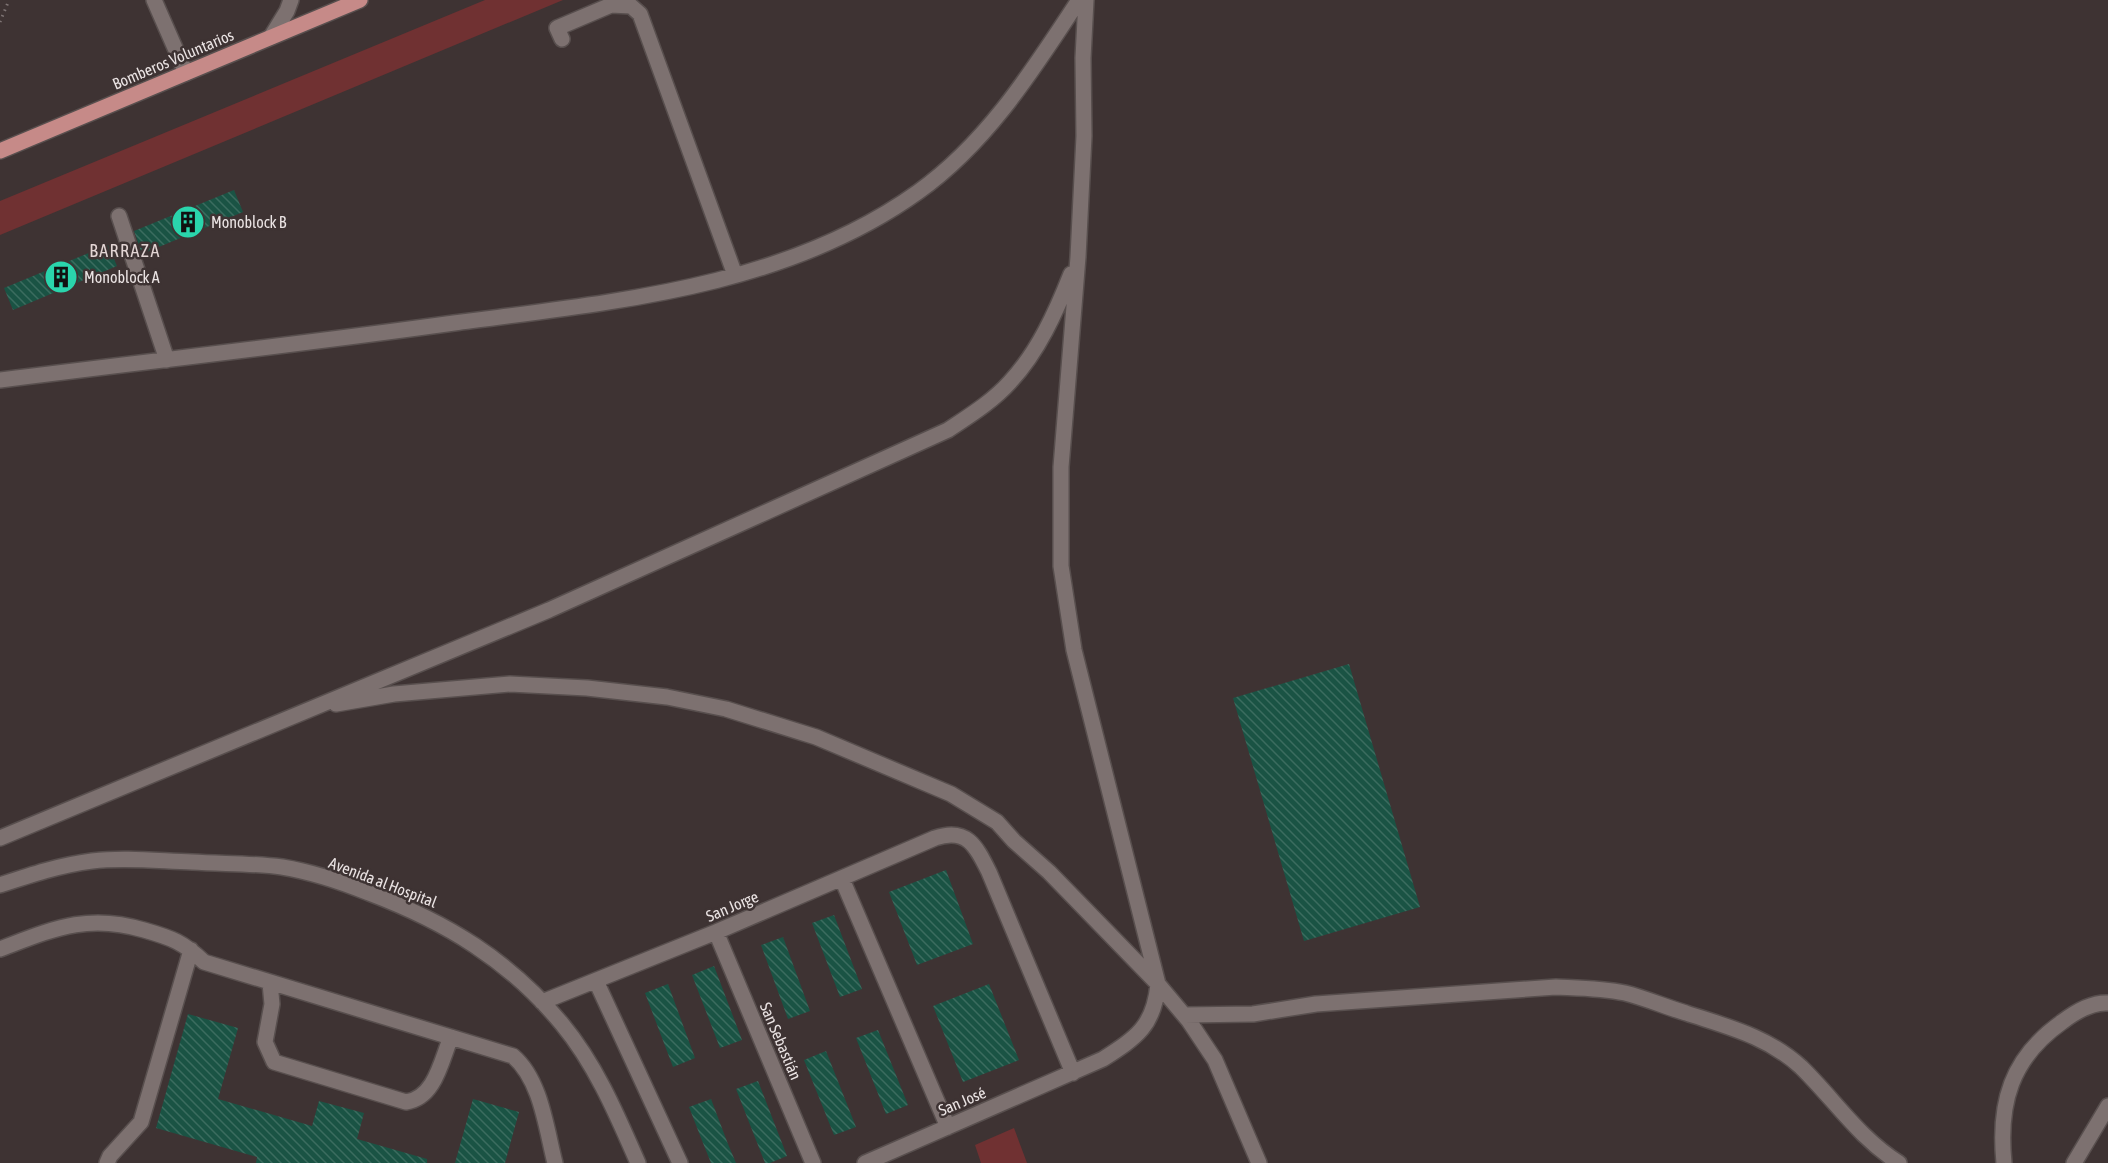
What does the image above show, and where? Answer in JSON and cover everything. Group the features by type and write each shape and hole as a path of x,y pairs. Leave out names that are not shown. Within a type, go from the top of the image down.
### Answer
{"main road":[{"name":"Bomberos Voluntarios","path":"0,151 360,0"}],"street":[{"path":"154,0 186,73"},
{"path":"271,38 291,0"},
{"path":"0,380 574,307 663,292 735,275 799,255 839,238 918,192 962,153 1003,110 1079,0"},
{"path":"1086,0 1083,47 1084,136 1078,257 1060,467 1061,566 1074,650 1158,984"},
{"path":"562,39 557,28 602,8 620,4 636,8 644,22 735,275"},
{"path":"119,216 167,360"},
{"path":"0,838 549,609 948,430 979,410 1010,383 1033,353 1063,294 1078,257"},
{"path":"306,710 394,694 510,684 587,688 667,697 726,709 816,737 951,794 997,822 1158,984 1184,1015 1215,1060 1259,1163"},
{"name":"San Jorge","path":"542,1002 716,932 935,838 945,835 959,836 973,843 989,872 1073,1073"},
{"name":"Avenida al Hospital","path":"0,885 47,870 91,861 124,859 283,867 346,884 433,920 462,936 515,975 563,1024 593,1070 620,1121 638,1163"},
{"path":"842,879 948,1127"},
{"path":"0,949 60,928 82,923 110,922 174,938 204,962 513,1056 522,1064 534,1083 555,1163"},
{"name":"San Sebastián","path":"716,932 813,1163"},
{"path":"107,1163 110,1156 141,1122 191,950"},
{"path":"596,981 680,1163"},
{"path":"270,982 272,1004 265,1042 268,1052 274,1062 318,1076 405,1102 413,1101 429,1090 451,1038"},
{"name":"San José","path":"865,1163 1103,1059 1128,1042 1145,1025 1156,1005 1158,984"},
{"path":"1184,1015 1252,1014 1316,1004 1557,987 1593,988 1625,993 1755,1036 1777,1047 1801,1068 1861,1133 1887,1156 1899,1163"},
{"path":"2004,1163 2002,1147 2004,1108 2011,1080 2028,1053 2050,1030 2072,1015 2089,1006 2108,1003"},
{"path":"2074,1163 2108,1106"}],"path":[{"path":"0,22 9,0"}],"shaded area":[{"path":"485,0 563,0 0,235 0,201"},
{"path":"1014,1128 1027,1163 981,1163 975,1145"}],"building":[{"name":"Monoblock B","path":"234,190 243,212 142,254 134,231"},
{"name":"Monoblock A","path":"108,245 117,266 13,310 4,288"},
{"path":"1349,664 1420,907 1304,941 1233,698"},
{"path":"946,870 973,944 917,965 889,892"},
{"path":"834,915 862,989 840,997 812,923"},
{"path":"783,937 810,1011 788,1019 761,945"},
{"path":"714,966 742,1040 720,1048 692,975"},
{"path":"668,984 695,1058 673,1067 645,993"},
{"path":"989,984 1019,1060 963,1082 933,1006"},
{"path":"188,1014 238,1028 218,1099 312,1126 319,1101 364,1113 357,1139 427,1159 427,1163 256,1163 257,1157 156,1128"},
{"path":"878,1030 908,1105 886,1114 856,1038"},
{"path":"826,1051 856,1127 834,1135 804,1060"},
{"path":"758,1081 787,1156 770,1163 765,1163 736,1089"},
{"path":"473,1099 519,1112 505,1163 455,1163"},
{"path":"711,1099 736,1163 711,1163 701,1138 689,1107"}],"place":[{"name":"Monoblock B","path":"188,222"},
{"name":"Monoblock A","path":"61,277"}],"district":[{"name":"BARRAZA","path":"125,250"}]}
